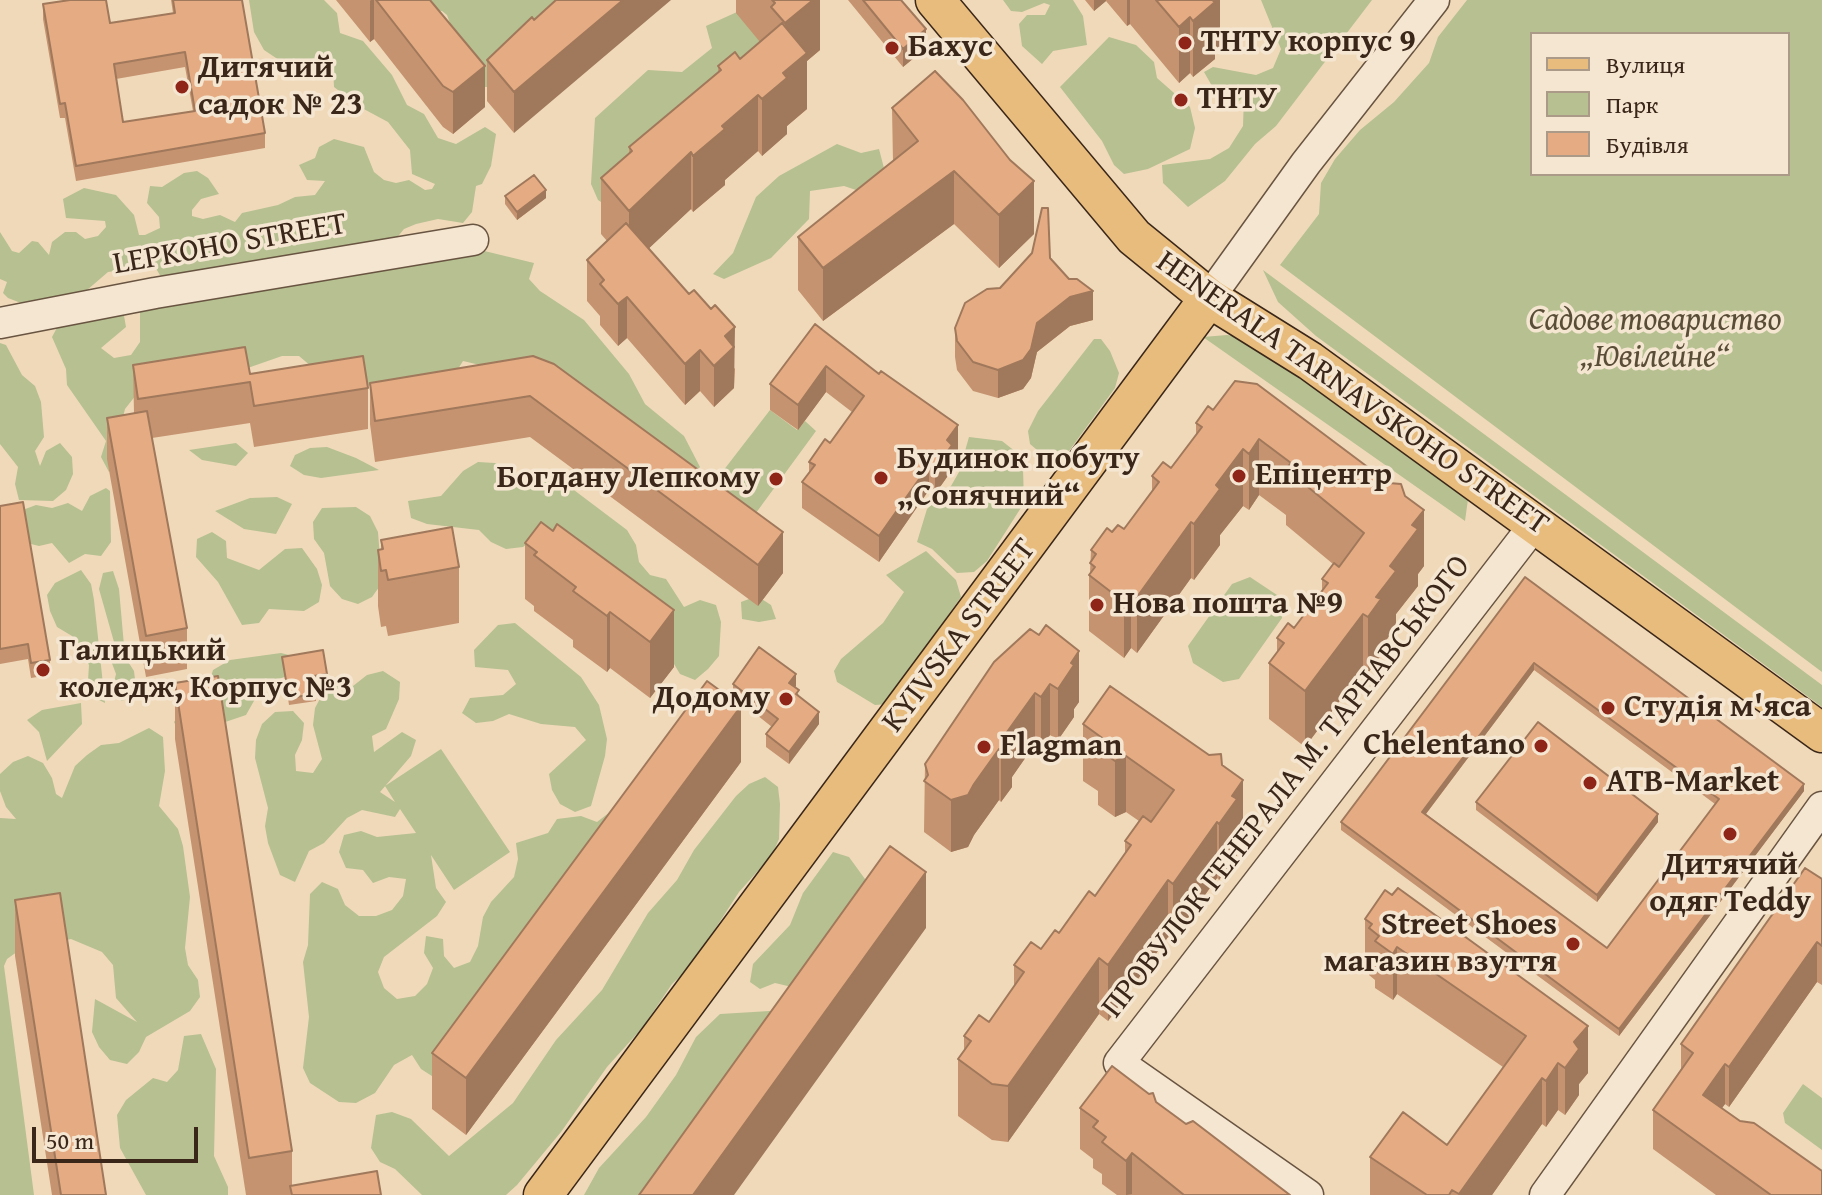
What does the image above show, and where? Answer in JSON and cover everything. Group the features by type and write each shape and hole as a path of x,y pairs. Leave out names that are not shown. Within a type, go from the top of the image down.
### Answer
{"main road":[{"name":"HENERALA TARNAVSKOHO STREET","path":"935,0 1134,237 1209,298 1310,361 1822,733"},
{"name":"KYIVSKA STREET","path":"543,1195 1209,298"}],"street":[{"name":"KYIVSKA STREET","path":"1209,298 1306,163 1434,0"},
{"name":"LEPKOHO STREET","path":"0,323 155,293 473,240"},
{"name":"ПРОВУЛОК ГЕНЕРАЛА М. ТАРНАВСЬКОГО","path":"1308,1195 1119,1063 1535,524"},
{"path":"1545,1195 1822,807"}],"green space":[{"path":"249,0 324,0 337,13 340,33 363,41 392,75 407,105 424,114 438,138 456,144 485,127 496,134 491,166 482,184 476,186 472,212 463,223 438,219 416,224 404,229 395,240 329,256 304,253 254,274 239,262 164,282 151,260 144,260 134,268 108,272 72,303 26,305 8,298 3,293 7,282 0,279 0,232 12,251 19,253 32,241 38,242 49,255 52,242 65,232 76,232 85,239 98,236 106,227 105,221 66,218 63,199 84,188 116,195 134,215 139,235 145,235 160,228 159,217 147,203 150,186 162,187 184,173 197,171 208,178 219,194 201,199 192,210 192,216 203,219 220,215 235,222 242,213 278,205 295,197 315,195 325,181 307,180 299,165 315,158 319,147 334,139 364,147 374,172 384,180 396,183 409,180 425,190 432,189 435,184 412,174 410,150 388,122 360,107 334,87 333,67 309,62 285,64 264,50 254,32"},
{"path":"414,0 578,0 497,87 485,87 454,35 447,15 442,11 429,10"},
{"path":"1003,0 1073,0 1083,16 1087,45 1053,51 1042,64 1022,46 1019,24 1027,15 1045,15 1050,5 1044,3 1022,12 1011,11"},
{"path":"1261,0 1372,0 1276,126 1255,144 1225,181 1188,207 1163,183 1162,165 1210,159 1229,148 1243,126 1244,96 1234,106 1227,90 1212,86 1204,72 1213,67 1256,75 1273,68 1281,49"},
{"name":"Садове товариство „Ювілейне“","path":"1467,0 1822,0 1822,672 1280,265 1319,214 1321,183 1335,159 1360,130 1394,102 1429,63 1438,37"},
{"path":"737,12 764,39 614,211 598,200 591,184 595,118 648,70 682,72 712,48 706,26"},
{"path":"1109,37 1136,45 1154,62 1157,78 1190,107 1195,128 1190,149 1148,169 1124,174 1114,165 1102,141 1060,87"},
{"path":"837,144 861,153 879,149 885,172 864,205 856,190 844,186 810,191 809,219 771,258 724,279 713,274 733,253 756,197 779,176"},
{"path":"472,248 534,263 529,279 540,291 584,320 629,374 645,404 684,436 700,467 688,480 480,365 463,361 453,377 372,386 355,384 312,367 299,356 282,356 242,370 136,395 125,409 121,425 121,459 109,472 101,457 106,441 67,385 66,369 52,337 60,322 123,310 126,327 101,348 114,358 131,355 140,342 140,308"},
{"path":"1263,270 1822,685 1822,707 1316,336 1278,302"},
{"path":"1227,335 1249,338 1469,492 1465,521 1203,337"},
{"path":"1094,339 1101,339 1110,351 1119,373 1115,388 1069,451 1050,461 1030,444 1028,431 1038,411"},
{"path":"0,343 6,345 22,375 35,386 41,402 44,437 35,451 40,466 46,451 60,443 72,457 73,474 66,490 53,501 19,500 15,484 18,467 0,444"},
{"path":"770,410 797,430 805,421 816,431 753,517 725,496 723,471"},
{"path":"969,437 1002,441 1016,452 1023,468 1024,503 987,561 974,572 957,573 932,549 917,542 927,509 951,486 959,472"},
{"path":"236,443 248,453 236,466 202,460 189,450"},
{"path":"327,447 379,470 321,478 304,475 290,466 295,455 310,448"},
{"path":"478,462 495,463 526,479 547,474 562,481 627,530 636,545 639,562 650,575 666,579 684,607 700,600 716,605 721,622 719,656 708,669 695,680 680,674 671,659 536,537 523,547 506,549 491,542 479,530 427,524 411,518 408,501 441,496 463,471"},
{"path":"106,488 110,491 111,542 101,556 85,554 69,563 52,543 39,546 23,542 20,511 36,505 52,508 68,503 82,511 90,496"},
{"path":"277,497 292,504 276,534 244,529 215,511 250,498"},
{"path":"356,507 370,516 378,532 382,583 372,597 358,604 342,599 330,586 324,553 314,539 313,522 322,508"},
{"path":"212,532 226,541 227,558 259,570 285,549 302,548 317,569 322,585 319,602 304,611 269,609 259,623 242,625 218,582 196,557 197,539"},
{"path":"926,551 956,580 961,597 946,618 942,637 888,704 875,705 837,682 834,671 841,659 883,623 904,592 886,575"},
{"path":"81,570 91,584 94,600 105,703 93,697 88,681 89,665 72,636 57,627 47,595 55,583"},
{"path":"113,571 119,589 125,657 134,671 137,696 121,701 113,686 116,674 110,658 114,642 99,589 103,573"},
{"path":"1250,577 1283,599 1282,618 1239,679 1223,682 1193,663 1188,646 1232,584"},
{"path":"757,596 771,605 776,619 759,622 742,619 741,602"},
{"path":"515,623 581,677 599,705 607,739 605,756 591,806 575,812 560,804 552,790 549,774 586,740 575,727 541,724 509,714 493,721 476,723 462,713 470,698 503,695 516,684 508,670 475,667 474,650 498,625"},
{"path":"281,653 297,657 295,673 263,685 246,715 181,737 174,722 183,708 208,687 213,670 230,660"},
{"path":"383,671 400,682 399,699 386,729 372,736 374,752 402,732 416,740 411,756 385,786 441,749 510,852 454,890 431,855 436,888 446,902 437,916 384,957 378,972 384,988 397,999 415,996 427,984 433,968 424,953 426,936 443,939 444,956 454,968 470,962 478,946 483,917 491,902 514,877 518,859 516,843 548,833 557,819 581,816 597,822 610,812 435,1078 421,1069 412,1055 394,1065 375,1093 356,1103 339,1102 310,1083 303,1068 309,1017 303,962 308,945 310,894 322,882 338,889 345,905 359,916 376,916 392,910 403,896 406,879 389,877 373,883 363,870 346,868 339,852 344,835 361,831 377,837 416,833 400,809 395,817 362,810 347,818 324,843 309,851 295,882 280,875 268,843 265,826 268,808 255,758 256,740 262,724 275,712 293,711 304,723 302,740 295,755 296,771 313,773 322,759 313,725 315,708 323,693 337,682 353,686 367,675","holes":["385,786 395,802 380,792"]},
{"path":"81,703 82,724 47,761 39,732 27,720 42,710"},
{"path":"149,728 163,737 165,771 159,806 178,829 183,846 190,897 185,948 188,965 198,980 200,997 190,1011 146,1037 139,1052 127,1064 110,1060 92,1032 95,999 137,1022 116,998 113,965 102,952 71,939 21,949 7,959 4,966 34,1195 0,1195 0,818 16,819 6,807 0,791 0,774 13,762 28,756 43,763 52,778 56,794 62,798 75,766 87,755 101,745 119,743"},
{"path":"765,777 778,787 780,804 779,839 772,855 739,892 691,966 672,984 643,1027 607,1067 561,1132 517,1185 506,1195 422,1195 395,1169 380,1162 371,1148 376,1115 392,1112 411,1119 449,1156 513,1103 556,1040 602,990 648,913 677,880 694,850 736,796 749,784"},
{"path":"833,852 849,857 865,879 879,889 792,987 775,983 760,989 750,982 753,964 790,925 803,893"},
{"path":"770,1011 776,1027 667,1195 584,1195 599,1168 646,1117 676,1075 696,1037 720,1014"},
{"path":"201,1034 216,1069 214,1156 228,1187 228,1195 146,1195 120,1148 117,1115 126,1100 153,1078 167,1082 178,1070 184,1036"},
{"path":"1803,1084 1822,1098 1822,1150 1785,1123 1783,1113"}],"building":[{"path":"106,0 110,23 175,13 173,0 242,0 265,133 76,166 65,103 60,104 43,4","holes":["185,52 195,111 123,122 114,64"]},
{"path":"376,0 430,0 485,66 453,92 443,86"},
{"path":"556,0 623,0 514,92 487,60 532,17 534,20"},
{"path":"772,0 813,0 785,23 771,7 775,3"},
{"path":"863,0 901,0 926,29 903,49"},
{"path":"1156,0 1215,2 1193,21 1190,17 1179,27"},
{"path":"782,23 807,53 783,73 787,78 762,99 758,95 722,126 725,129 693,156 691,152 629,211 601,178 632,151 629,147 721,70 718,66 735,52 740,59"},
{"path":"935,71 963,100 1010,160 1034,181 999,215 954,171 823,268 798,237 918,141 892,108"},
{"path":"534,175 546,190 517,212 505,196"},
{"path":"1042,208 1048,208 1050,258 1069,279 1077,279 1093,291 1070,297 1037,323 1031,349 1023,360 998,370 973,362 957,341 955,328 965,303 987,289 1000,288 1032,253"},
{"path":"626,223 689,294 694,290 711,309 715,305 735,327 725,336 734,347 714,366 700,350 685,364 627,297 618,304 600,284 604,280 587,260"},
{"path":"815,324 879,374 881,371 958,425 947,440 952,445 935,469 929,465 879,536 802,482 815,465 809,462 825,439 830,443 864,396 826,366 798,405 770,384"},
{"path":"245,347 250,374 363,356 368,388 254,406 250,382 138,399 133,365"},
{"path":"533,356 554,364 783,532 758,565 530,396 375,421 370,383"},
{"path":"1235,381 1257,384 1389,483 1401,484 1405,496 1424,510 1412,525 1418,529 1390,566 1396,571 1376,597 1381,599 1368,617 1363,614 1305,691 1269,663 1284,643 1277,638 1288,623 1294,628 1328,583 1322,579 1334,563 1339,567 1364,533 1286,469 1291,463 1259,439 1249,454 1243,449 1216,485 1220,489 1194,524 1191,522 1137,597 1131,592 1124,602 1089,575 1095,567 1090,563 1096,554 1091,550 1107,528 1112,532 1118,525 1124,529 1159,482 1152,476 1163,462 1171,468 1202,427 1196,423 1208,406 1213,410"},
{"path":"147,411 187,628 146,636 107,418"},
{"path":"23,502 50,660 31,663 28,644 0,649 0,506"},
{"path":"541,522 553,531 557,524 674,610 650,642 610,612 607,616 573,591 576,587 534,555 537,552 525,543"},
{"path":"452,527 459,567 388,580 386,570 381,571 378,550 383,549 381,540"},
{"path":"1525,577 1804,784 1619,1029 1341,822","holes":["1534,663 1719,799 1607,948 1422,812"]},
{"path":"1046,625 1079,651 1071,663 1074,665 1058,689 1050,684 1041,697 1035,693 1007,732 1012,735 968,795 951,800 924,781 928,775 925,764 994,662 1030,629 1039,635"},
{"path":"759,647 796,674 789,683 799,690 796,694 819,712 789,752 766,734 778,719 733,684"},
{"path":"323,650 327,674 314,676 316,694 289,698 282,657"},
{"path":"218,676 292,1151 249,1158 175,683"},
{"path":"707,681 741,706 466,1078 432,1053"},
{"path":"1110,686 1209,755 1221,754 1222,765 1243,780 1232,796 1237,799 1219,824 1217,822 1173,884 1168,880 1108,965 1099,958 1008,1086 992,1084 958,1059 971,1041 964,1036 979,1015 989,1022 1024,972 1014,965 1031,942 1041,949 1055,930 1059,933 1089,891 1095,896 1131,845 1125,841 1143,816 1151,822 1174,790 1126,756 1115,761 1098,749 1105,740 1083,724"},
{"path":"1538,722 1658,814 1597,895 1476,802"},
{"path":"890,846 926,872 693,1195 639,1195"},
{"path":"1805,868 1822,879 1822,946 1817,942 1729,1067 1725,1064 1703,1095 1740,1121 1754,1123 1822,1171 1822,1195 1771,1195 1653,1110 1693,1053 1681,1044"},
{"path":"1398,888 1588,1026 1574,1042 1579,1049 1565,1068 1558,1063 1546,1081 1542,1078 1459,1194 1452,1190 1449,1195 1427,1195 1370,1157 1403,1112 1447,1145 1526,1036 1397,947 1393,954 1375,941 1379,936 1369,928 1372,924 1365,919 1385,890 1392,895"},
{"path":"60,893 106,1195 61,1195 15,900"},
{"path":"1112,1066 1149,1094 1153,1093 1156,1102 1186,1124 1193,1121 1290,1195 1184,1195 1132,1153 1126,1161 1102,1142 1106,1137 1093,1127 1098,1121 1080,1108"},
{"path":"377,1171 381,1195 292,1195 290,1186"}],"place":[{"name":"ТНТУ корпус 9","path":"1185,43"},
{"name":"Бахус","path":"892,48"},
{"name":"Дитячий садок № 23","path":"182,87"},
{"name":"ТНТУ","path":"1181,100"},
{"name":"Епіцентр","path":"1239,476"},
{"name":"Будинок побуту „Сонячний“","path":"881,478"},
{"name":"Богдану Лепкому","path":"776,479"},
{"name":"Нова пошта №9","path":"1097,605"},
{"name":"Галицький коледж, Корпус №3","path":"43,670"},
{"name":"Додому","path":"786,699"},
{"name":"Студія м'яса","path":"1608,708"},
{"name":"Chelentano","path":"1541,746"},
{"name":"Flagman","path":"984,747"},
{"name":"ATB-Market","path":"1590,783"},
{"name":"Дитячий одяг Teddy","path":"1730,834"},
{"name":"Street Shoes магазин взуття","path":"1573,944"}]}
